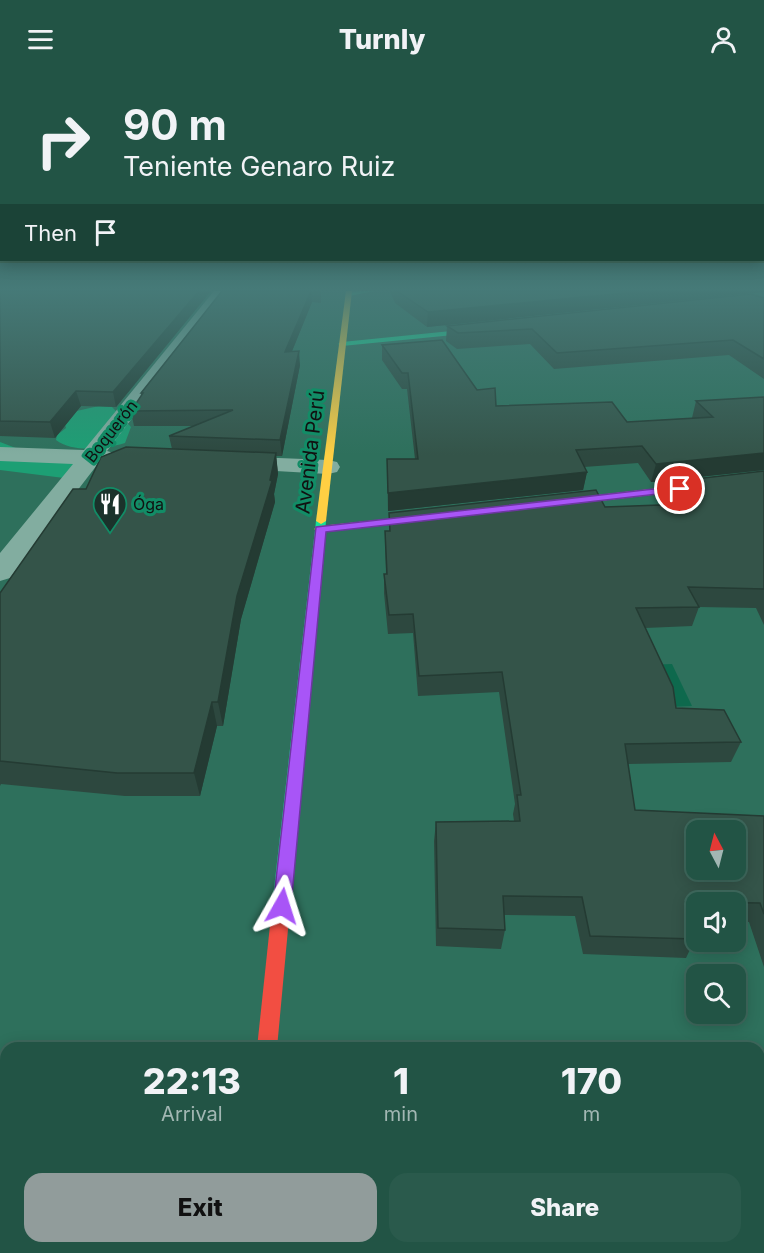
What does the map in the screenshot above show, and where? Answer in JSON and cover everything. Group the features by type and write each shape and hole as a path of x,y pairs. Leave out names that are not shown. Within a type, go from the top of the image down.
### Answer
{"main road":[{"name":"Avenida Perú","path":"268,1042 320,530 342,346"},
{"path":"536,505 764,480"},
{"path":"320,530 453,515"}],"street":[{"name":"Boquerón","path":"0,572 179,346"},
{"path":"0,454 125,459"},
{"path":"207,462 328,467"}],"shaded area":[{"path":"99,406 112,407 131,427 125,443 108,447 80,448 71,447 56,440 57,435 66,428 64,421 72,412"},
{"path":"0,442 21,450 82,450 72,479 0,470"},
{"path":"672,664 692,706 666,707 647,665"}],"building":[{"path":"0,346 152,346 113,392 76,391 50,422 0,421"},
{"path":"178,346 288,346 285,352 299,351 280,440 169,436 233,410 131,411 143,393 141,393"},
{"path":"383,346 446,346 477,390 495,388 496,406 612,402 627,422 713,417 696,401 764,397 764,453 656,464 642,446 576,450 587,472 388,493 387,459 418,459 408,373 402,373"},
{"path":"550,346 654,346 557,353"},
{"path":"743,346 764,346 764,359"},
{"path":"126,447 276,453 270,480 272,481 237,596 218,702 212,702 194,773 117,773 0,761 0,593 73,489 86,489 101,457"},
{"path":"764,471 764,589 688,587 699,607 636,608 673,687 676,708 724,710 741,742 625,744 635,810 764,816 764,914 760,903 746,903 746,892 686,892 686,939 590,936 582,897 503,896 505,930 438,928 436,822 520,821 517,795 521,795 502,672 419,676 413,614 389,615 384,574 387,574 385,531 390,531 389,513 596,490 605,507 687,504 669,482"}],"traffic: fast":[{"path":"282,897 321,521"}],"traffic: slow":[{"path":"321,521 342,346"},
{"path":"555,503 764,479"},
{"path":"320,529 435,517"}],"traffic: jam":[{"path":"268,1042 282,897"}],"place":[{"name":"Óga","path":"110,533"}],"route":[{"path":"282,906 320,530 680,489"}]}
